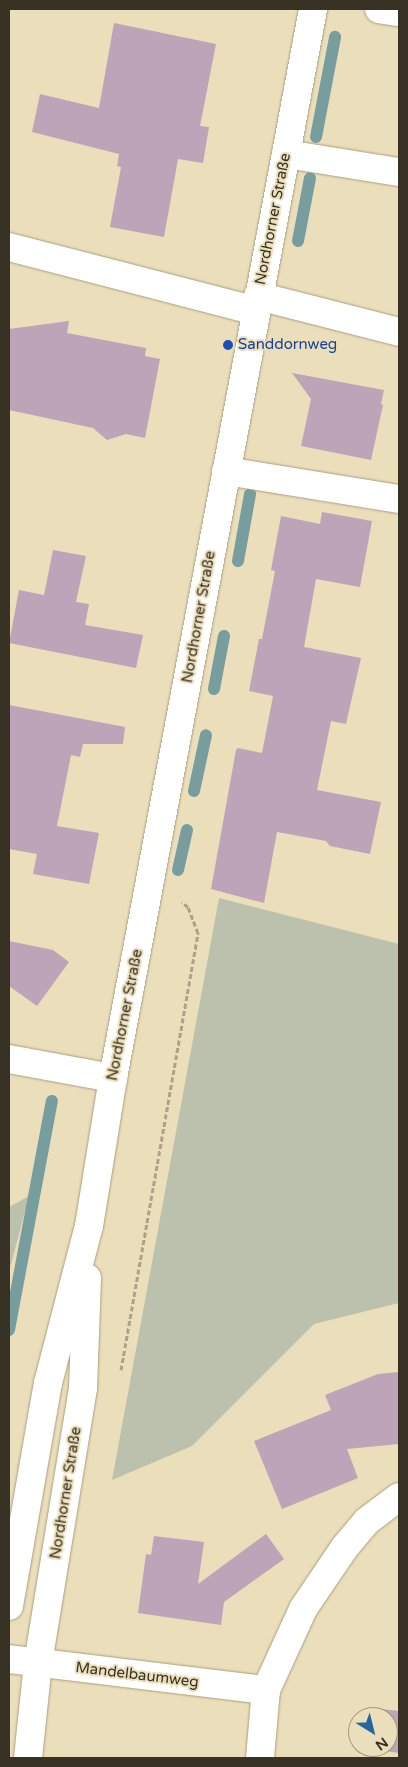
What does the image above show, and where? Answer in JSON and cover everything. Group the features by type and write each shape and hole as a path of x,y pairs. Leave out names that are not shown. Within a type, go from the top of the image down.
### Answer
{"street":[{"name":"Nordhorner Straße","path":"9,1606 48,1383 89,1226 113,1078 313,9"},
{"path":"379,9 399,12"},
{"path":"286,154 399,172"},
{"path":"9,247 257,304 399,332"},
{"path":"226,471 399,499"},
{"path":"9,1059 113,1078"},
{"name":"Nordhorner Straße","path":"28,1758 38,1663 83,1388 89,1226"},
{"path":"260,1758 266,1690 303,1609 345,1547 367,1521 399,1497"},
{"name":"Mandelbaumweg","path":"9,1659 266,1690"}],"path":[{"path":"120,1375 198,933 188,907 181,901"}],"green space":[{"path":"219,898 399,944 399,1303 314,1324 192,1446 112,1480"},
{"path":"29,1196 9,1272 9,1207"}],"building":[{"path":"114,23 216,44 200,126 209,127 203,163 178,159 164,237 110,227 121,167 117,166 119,154 32,132 40,94 99,108"},
{"path":"69,321 67,333 146,348 145,356 160,359 145,438 126,434 107,440 93,428 9,410 9,329"},
{"path":"292,373 384,390 381,404 383,405 371,460 301,446 311,399"},
{"path":"322,512 372,521 360,587 316,579 304,647 361,658 346,724 331,721 317,790 381,802 370,854 330,846 326,841 277,832 264,903 211,889 236,750 238,748 262,753 273,696 249,691 259,639 262,639 275,571 271,570 281,516 320,524"},
{"path":"53,550 86,556 76,602 89,604 85,625 143,635 136,668 9,643 19,590 44,595"},
{"path":"9,705 125,727 123,744 83,744 80,757 71,755 57,826 99,833 89,884 33,874 37,854 9,849"},
{"path":"9,941 53,950 69,962 37,1006 9,986"},
{"path":"399,1372 399,1444 347,1449 358,1478 282,1509 254,1441 331,1410 325,1395 378,1374"},
{"path":"266,1534 284,1559 224,1602 221,1625 138,1613 146,1554 151,1555 154,1536 204,1542 198,1584"},
{"path":"398,1711 399,1711 398,1753"}],"waterway":[{"path":"316,137 335,37"},
{"path":"298,241 310,178"},
{"path":"238,561 250,494"},
{"path":"214,689 224,636"},
{"path":"194,791 206,735"},
{"path":"178,870 187,830"},
{"path":"9,1330 52,1101"}],"place":[{"name":"Sanddornweg","path":"228,345"}]}
